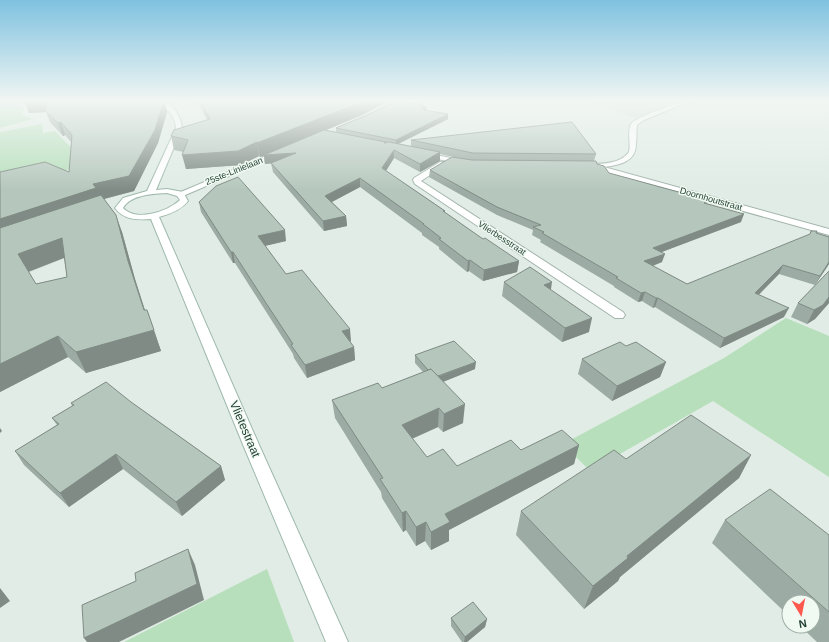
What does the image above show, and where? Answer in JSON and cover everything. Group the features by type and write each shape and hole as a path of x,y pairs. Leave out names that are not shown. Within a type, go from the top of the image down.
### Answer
{"street":[{"path":"150,192 178,130"},
{"path":"576,166 592,166 612,163 630,155 633,151 633,130"},
{"name":"25ste-Linielaan","path":"180,194 288,149"},
{"path":"418,154 472,164"},
{"name":"Vlierbesstraat","path":"449,160 417,180 418,182 619,316"},
{"name":"Doornhoutstraat","path":"592,166 829,232"},
{"path":"150,192 180,194 184,197 184,201 181,205 165,213 133,216 110,210 134,196 150,192"},
{"path":"120,212 119,208 123,202"},
{"name":"Vlietestraat","path":"154,215 249,440 337,642"}],"green space":[{"path":"11,130 43,130 43,133 55,131 88,165 48,174 0,179 0,132"},
{"path":"786,318 829,336 829,477 713,401 590,471 563,444 724,358"},
{"path":"267,569 294,642 124,642"}],"building":[{"path":"68,130 155,130 129,176 93,184 96,188 0,219 0,172 45,162 69,172 72,135"},
{"path":"174,130 290,130 257,142 238,151 182,155 188,140 171,136"},
{"path":"324,130 386,142 384,143 389,142 440,152 420,164 394,150 382,168 483,239 485,238 519,261 484,270 470,260 468,261 439,239 441,238 424,224 360,178 325,196 346,216 323,221 271,163 296,153 264,155"},
{"path":"346,130 416,130 396,140"},
{"path":"501,130 578,130 596,154 473,153 411,140"},
{"path":"452,157 472,160 596,161 597,164 604,166 609,173 708,200 704,203 744,214 653,248 665,254 644,261 687,284 810,234 811,231 817,231 816,233 829,237 829,262 820,276 783,265 755,293 789,308 724,338 658,298 645,292 641,293 616,278 618,277 542,233 544,232 533,227 541,225 497,207 430,170"},
{"path":"238,177 285,230 258,236 286,274 302,270 350,329 342,331 354,347 305,365 291,345 293,344 199,202 216,186"},
{"path":"101,195 116,215 128,261 144,310 147,310 154,330 76,352 58,336 0,364 0,228","holes":["62,238 67,277 36,284 18,254"]},
{"path":"530,267 552,282 544,285 592,318 565,328 504,282"},
{"path":"829,271 829,297 823,305 814,310 798,303"},
{"path":"454,341 476,362 438,376 431,369 428,370 415,355"},
{"path":"620,342 626,346 636,342 666,362 617,386 582,359"},
{"path":"431,369 465,404 444,414 439,408 402,425 427,457 443,449 457,466 511,440 521,450 562,430 579,445 445,514 450,522 431,532 426,522 416,527 406,511 402,513 380,479 383,478 332,400 378,383 382,388"},
{"path":"106,382 131,402 221,466 176,502 116,454 60,493 15,451 59,424 52,418 74,405 71,403"},
{"path":"691,415 751,455 627,556 628,558 593,586 521,511 614,450 626,459"},
{"path":"770,489 829,535 829,612 821,605 821,594 809,594 725,520"},
{"path":"188,549 197,584 84,638 82,605 136,581 135,573"},
{"path":"473,602 487,619 465,637 451,618"}]}
